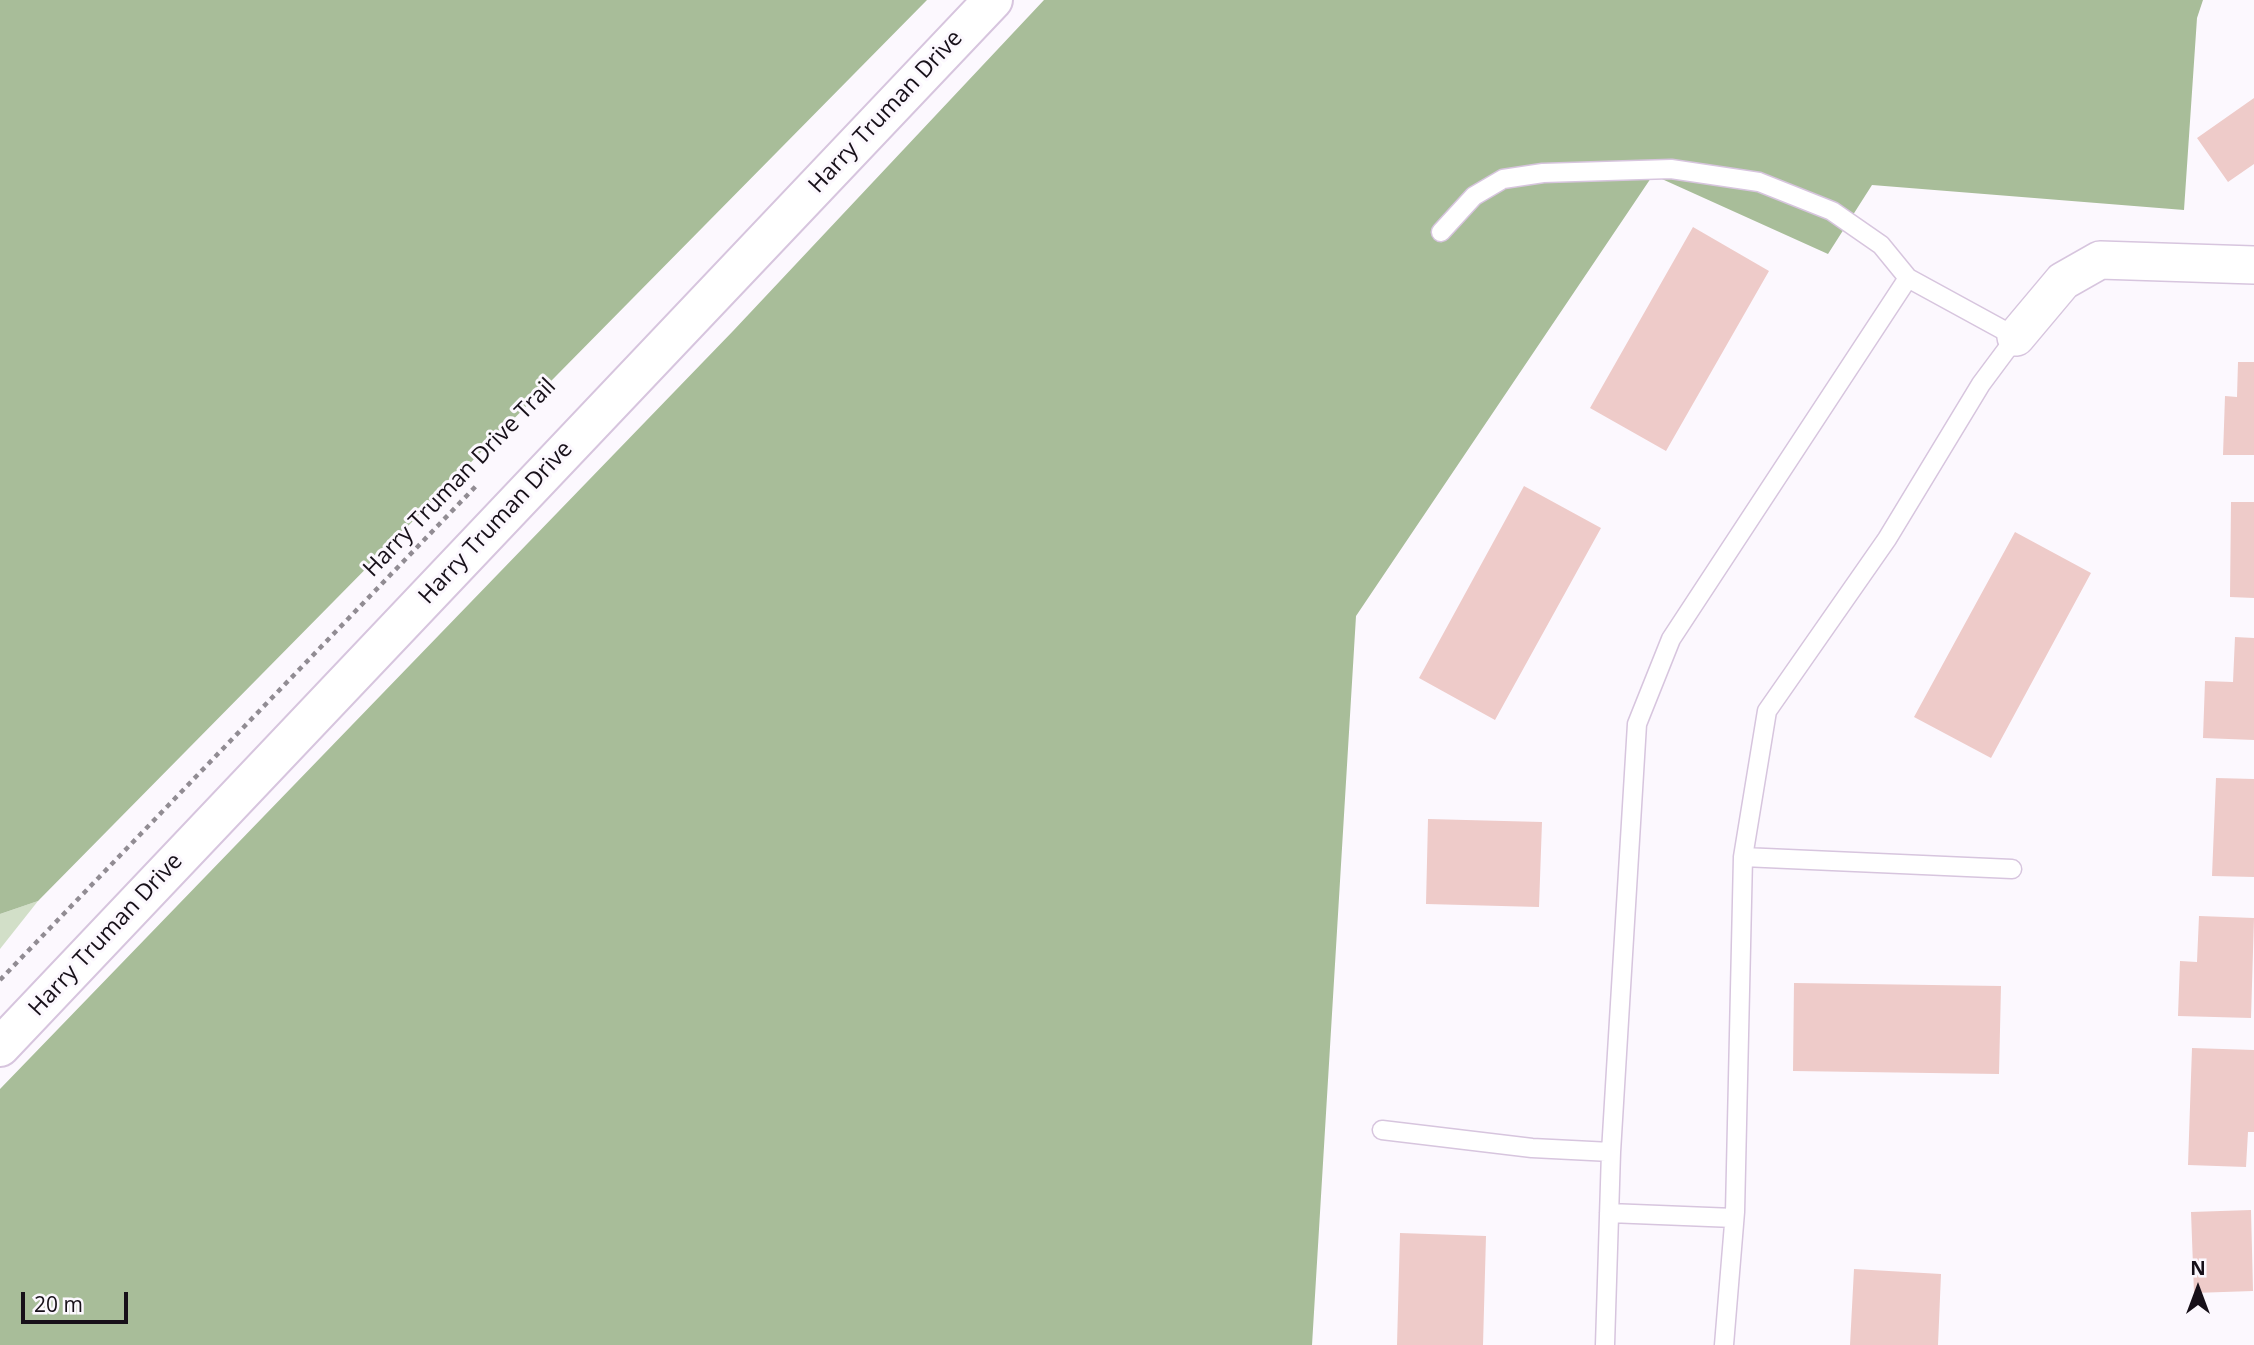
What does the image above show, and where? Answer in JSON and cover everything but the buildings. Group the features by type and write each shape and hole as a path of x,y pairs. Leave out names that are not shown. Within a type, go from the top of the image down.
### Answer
{"main road":[{"name":"Harry Truman Drive","path":"0,1047 993,0"}],"street":[{"path":"2016,338 2063,281 2100,260 2254,265"}],"lane":[{"path":"1441,232 1474,196 1503,179 1543,173 1671,169 1759,182 1832,211 1881,245 1908,278 2016,338 1981,384 1886,539 1767,711 1743,857 1734,1218 1724,1345"},
{"path":"1605,1345 1611,1152 1637,724 1671,639 1908,278"},
{"path":"1743,857 2012,869"},
{"path":"1382,1130 1532,1148 1611,1152"},
{"path":"1609,1213 1734,1218"}],"path":[{"name":"Harry Truman Drive Trail","path":"0,980 482,480"}],"green space":[{"path":"0,0 927,0 38,901 0,914"},
{"path":"1044,0 2203,0 2197,18 2184,210 1872,185 1828,254 1653,175 1356,616 1312,1345 0,1345 0,1089 733,331"},
{"path":"38,901 0,949 0,914"}]}
